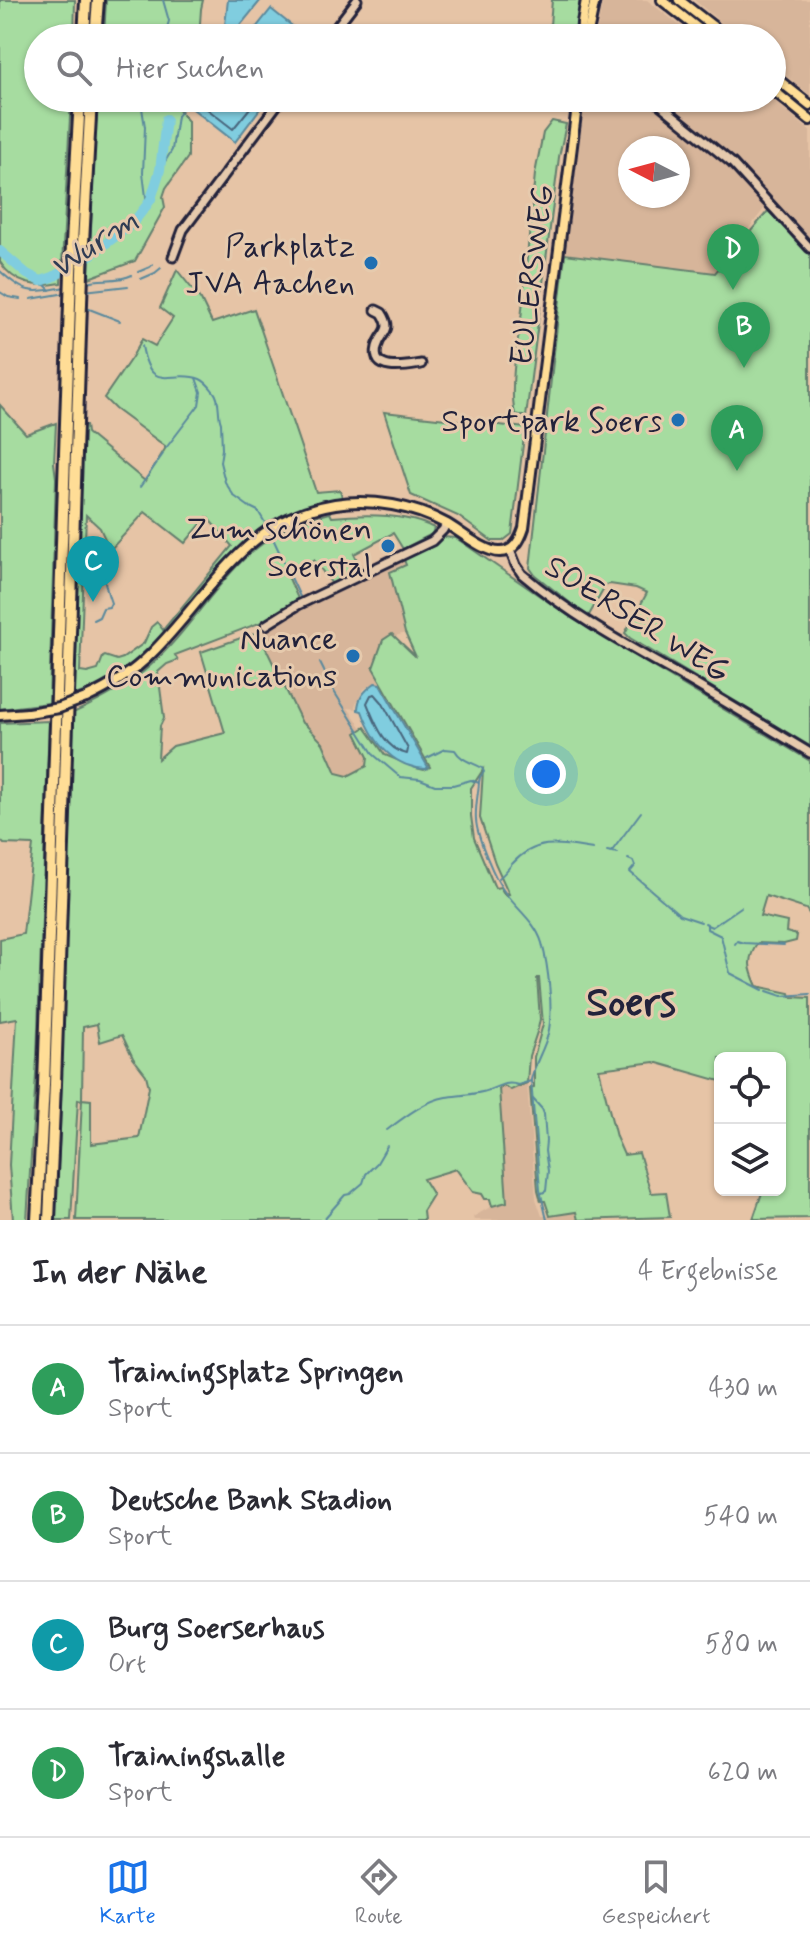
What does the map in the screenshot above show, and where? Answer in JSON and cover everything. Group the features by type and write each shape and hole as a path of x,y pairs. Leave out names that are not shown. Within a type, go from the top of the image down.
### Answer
{"highway":[{"path":"85,24 86,0"},
{"path":"96,24 98,0"},
{"path":"37,1220 71,423 80,112"},
{"path":"77,243 90,112"},
{"path":"49,1220 56,1069 71,423"}],"main road":[{"path":"585,24 586,0"},
{"path":"588,24 595,0"},
{"path":"662,0 692,24"},
{"path":"679,0 710,24"},
{"path":"786,86 810,105"},
{"path":"786,100 810,120"},
{"name":"EULERSWEG","path":"510,550 517,544 524,528 576,112"},
{"name":"SOERSER WEG","path":"0,715 59,708 86,698 126,675 149,655 230,562 266,531 309,510 350,502 397,506 446,524 489,550 510,550"}],"street":[{"path":"339,24 357,0"},
{"path":"173,257 183,230 272,112"},
{"path":"669,112 732,163 810,248"},
{"path":"376,310 382,313 387,324 384,337 377,346 382,362 395,368 421,364"},
{"path":"266,625 298,605 432,541 446,524"},
{"name":"SOERSER WEG","path":"510,550 522,574 587,621 810,753"}],"shaded area":[{"path":"603,0 647,0 678,24 598,24"},
{"path":"694,0 810,0 810,95 786,75 786,24 723,24"},
{"path":"786,111 810,131 810,242 770,201 715,273 565,254 583,112"},
{"path":"403,557 407,565 390,573 405,633 383,640 373,670 380,683 364,689 355,706 357,709 348,708 378,751 367,766 348,776 336,773 323,743 302,724 258,632 335,589"},
{"path":"527,1083 536,1199 542,1216 577,1212 578,1220 474,1220 473,1217 506,1201 499,1088 504,1086 511,1090"}],"green space":[{"path":"0,0 75,0 74,24 24,24 24,112 70,112 61,283 27,283 12,276 0,262"},
{"path":"106,0 203,0 200,24 105,24"},
{"path":"552,0 580,0 576,24 550,24"},
{"path":"97,112 181,112 188,121 188,157 166,188 163,197 165,207 135,261 89,278"},
{"path":"552,121 566,124 559,157 526,417 515,414 516,349 535,174 543,133"},
{"name":"Sportpark Soers","path":"768,211 810,249 810,746 630,638 625,633 647,593 636,588 606,585 588,617 530,568 565,254 715,273"},
{"path":"177,270 201,300 212,323 254,309 316,492 340,490 342,497 294,510 262,527 140,657 99,685 73,696 83,425 86,425 87,433 145,481 165,446 104,398 142,339 155,346 173,318 160,308","holes":["145,512 185,543 207,517 232,546 163,630 157,622 151,627 144,643 123,658 117,660 105,656 98,670 80,672 86,515 100,528 110,550"]},
{"path":"0,405 26,434 56,423 56,478 49,703 0,709"},
{"path":"384,412 525,428 512,534 503,541 492,541 458,516 411,495"},
{"path":"330,513 332,517 371,515 398,517 434,528 432,534 403,549 393,533 354,554 362,570 332,584 314,560 287,574 299,601 267,620 175,655 178,660 158,672 164,718 160,726 158,759 173,746 225,733 201,652 258,632 302,723 323,743 336,773 348,776 367,766 368,757 356,733 365,727 385,755 416,768 424,770 430,767 373,668 383,640 392,634 416,657 405,633 390,572 406,565 403,557 443,537 456,538 573,619 810,761 810,915 806,909 766,896 760,916 787,922 786,932 797,935 796,941 758,943 750,964 757,986 790,993 791,997 810,998 810,1218 753,1219 761,1196 786,1196 786,1052 714,1052 714,1079 654,1062 599,1069 616,1137 624,1155 639,1153 651,1193 666,1192 670,1217 578,1220 576,1212 550,1216 538,1190 530,1088 534,1087 534,1057 543,1024 537,978 540,1019 529,1056 527,1083 511,1090 504,1086 499,1088 507,1202 492,1206 490,1199 473,1192 456,1169 423,1179 433,1195 423,1211 424,1220 76,1220 82,1100 78,1099 71,1220 55,1220 73,713 133,680 168,648 246,557 264,542 307,520","holes":["483,770 480,818 495,863 509,894 505,895 500,887 495,888 474,838 471,788","97,1024 100,1042 122,1035 133,1058 146,1075 149,1087 139,1138 91,1144 91,1100 82,1099 83,1027"]},
{"path":"49,721 37,1058 27,1220 13,1220 9,1165 17,1018 0,1021 0,939 23,934 33,845 4,844 0,840 0,723"}],"water":[{"path":"228,0 261,0 242,24 225,24"},
{"path":"271,9 290,24 259,24"},
{"path":"197,112 258,112 235,142"},
{"path":"375,683 380,684 428,767 426,769 403,763 385,751 362,711 358,710 362,695"}],"waterway":[{"name":"Wurm","path":"163,0 168,24"},
{"name":"Wurm","path":"143,112 143,173 147,205"},
{"path":"160,170 172,150 180,112"},
{"name":"Wurm","path":"0,251 27,274 41,281 92,254 132,224 151,199 160,170 166,119"},
{"path":"138,272 153,264"},
{"path":"141,279 161,268"},
{"path":"0,271 16,284 30,290 65,287"},
{"path":"87,282 132,275"},
{"path":"41,281 50,290"},
{"path":"84,291 128,286"},
{"path":"0,292 20,299"},
{"path":"31,299 66,293"},
{"path":"84,307 120,321"},
{"path":"142,346 146,361 157,376 190,376 200,379 214,392 221,423 220,462 225,482 234,496 258,511 267,526"},
{"path":"166,448 199,405 201,392 196,378"},
{"path":"140,487 163,454"},
{"path":"270,532 301,599"},
{"path":"93,620 111,603 102,563 101,541"},
{"path":"320,663 374,755 400,777 420,779 435,785 453,785 471,780 479,783 476,820 483,847 502,887 539,936 546,963 550,1025 531,1080 540,1190 547,1220"},
{"path":"427,758 445,749 455,750 464,759 482,768 484,772 479,782"},
{"path":"612,851 641,812"},
{"path":"499,878 521,855 540,846 560,844 593,849"},
{"path":"607,851 618,853"},
{"path":"628,859 635,866 630,872 680,915 701,922"},
{"path":"707,925 712,927 741,907"},
{"path":"705,923 707,929 721,936 730,973 763,990"},
{"path":"735,944 737,941 784,945"},
{"path":"767,991 782,996 810,994"},
{"path":"387,1130 415,1110 438,1099 531,1081"},
{"path":"533,1099 544,1114 548,1171 546,1191 542,1193"},
{"path":"323,1220 345,1195 363,1183 387,1146"}],"place":[{"name":"Parkplatz JVA Aachen","path":"371,263"},
{"name":"Trainingshalle","path":"733,290"},
{"name":"Deutsche Bank Stadion","path":"744,368"},
{"name":"Sportpark Soers","path":"678,420"},
{"name":"Trainingsplatz Springen","path":"737,471"},
{"name":"Zum schönen Soerstal","path":"388,546"},
{"name":"Burg Soerserhaus","path":"93,602"},
{"name":"Nuance Communications","path":"353,656"}],"district":[{"name":"Soers","path":"631,1001"}]}
